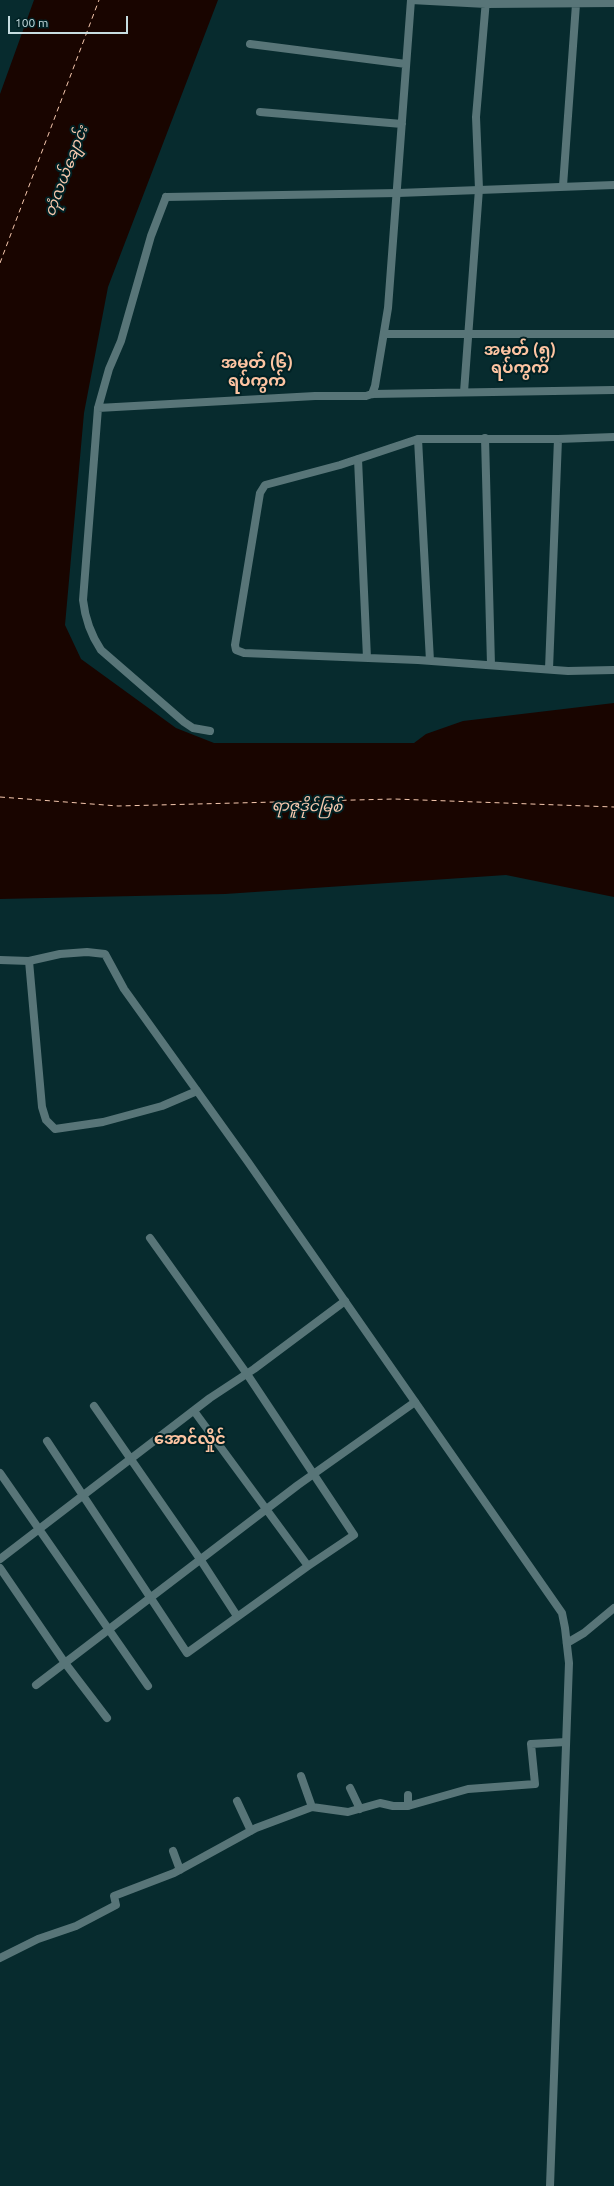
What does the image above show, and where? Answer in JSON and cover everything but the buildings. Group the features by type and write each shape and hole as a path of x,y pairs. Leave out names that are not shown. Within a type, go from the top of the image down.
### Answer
{"street":[{"path":"372,394 375,386 384,334 398,193 411,0 554,2 576,4 614,3"},
{"path":"464,392 467,333 479,189 476,117 486,2"},
{"path":"563,186 576,4"},
{"path":"250,44 406,64"},
{"path":"260,112 402,124"},
{"path":"210,731 193,728 184,722 108,656 93,637 84,611 83,600 98,408 109,368 127,320 151,236 166,197 398,193 614,185"},
{"path":"384,334 614,334"},
{"path":"98,408 315,396 366,396 372,394 614,390"},
{"path":"614,437 558,439 418,438 340,465 273,482 262,487 235,645 236,650 244,653 430,661 549,669 614,670"},
{"path":"418,438 430,661"},
{"path":"485,438 491,665"},
{"path":"549,669 558,439"},
{"path":"358,459 367,658"},
{"path":"0,960 29,961 86,952 105,954 124,989 345,1301 562,1613 567,1643 568,1663 550,2186"},
{"path":"29,961 42,1107 46,1120 55,1129 103,1122 162,1106 196,1091"},
{"path":"47,1441 187,1653 237,1616 354,1535 312,1474 247,1374 150,1238"},
{"path":"0,1559 132,1460 194,1411 247,1374 345,1301"},
{"path":"36,1685 266,1508 415,1402"},
{"path":"94,1406 200,1559 237,1616"},
{"path":"194,1411 308,1566"},
{"path":"0,1473 148,1686"},
{"path":"0,1568 65,1664 107,1718"},
{"path":"567,1643 584,1633 614,1608"},
{"path":"0,1958 38,1939 76,1926 116,1905 114,1896 180,1870 251,1831 312,1807 348,1812 380,1803 392,1806 408,1806 468,1789 535,1784 531,1744 566,1742"},
{"path":"301,1776 312,1807"},
{"path":"350,1788 360,1809"},
{"path":"408,1795 408,1806"},
{"path":"237,1801 251,1831"},
{"path":"173,1851 180,1870"}],"water":[{"path":"34,0 218,0 108,287 84,413 65,625 81,659 176,728 214,743 414,743 426,734 463,721 614,703 614,897 506,875 225,894 0,899 0,94"}],"ferry route":[{"path":"0,263 99,0"},
{"path":"0,797 118,806 394,799 614,807"}],"district":[{"name":"အမှတ် (၅) ရပ်ကွက်","path":"520,359"},
{"name":"အမှတ် (၆) ရပ်ကွက်","path":"257,372"},
{"name":"အောင်လှိုင်","path":"190,1439"}],"water label":[{"name":"တုံလယ်ချောင်း","path":"66,171"},
{"name":"ရာဇူဒိုင်မြစ်","path":"307,806"}]}
